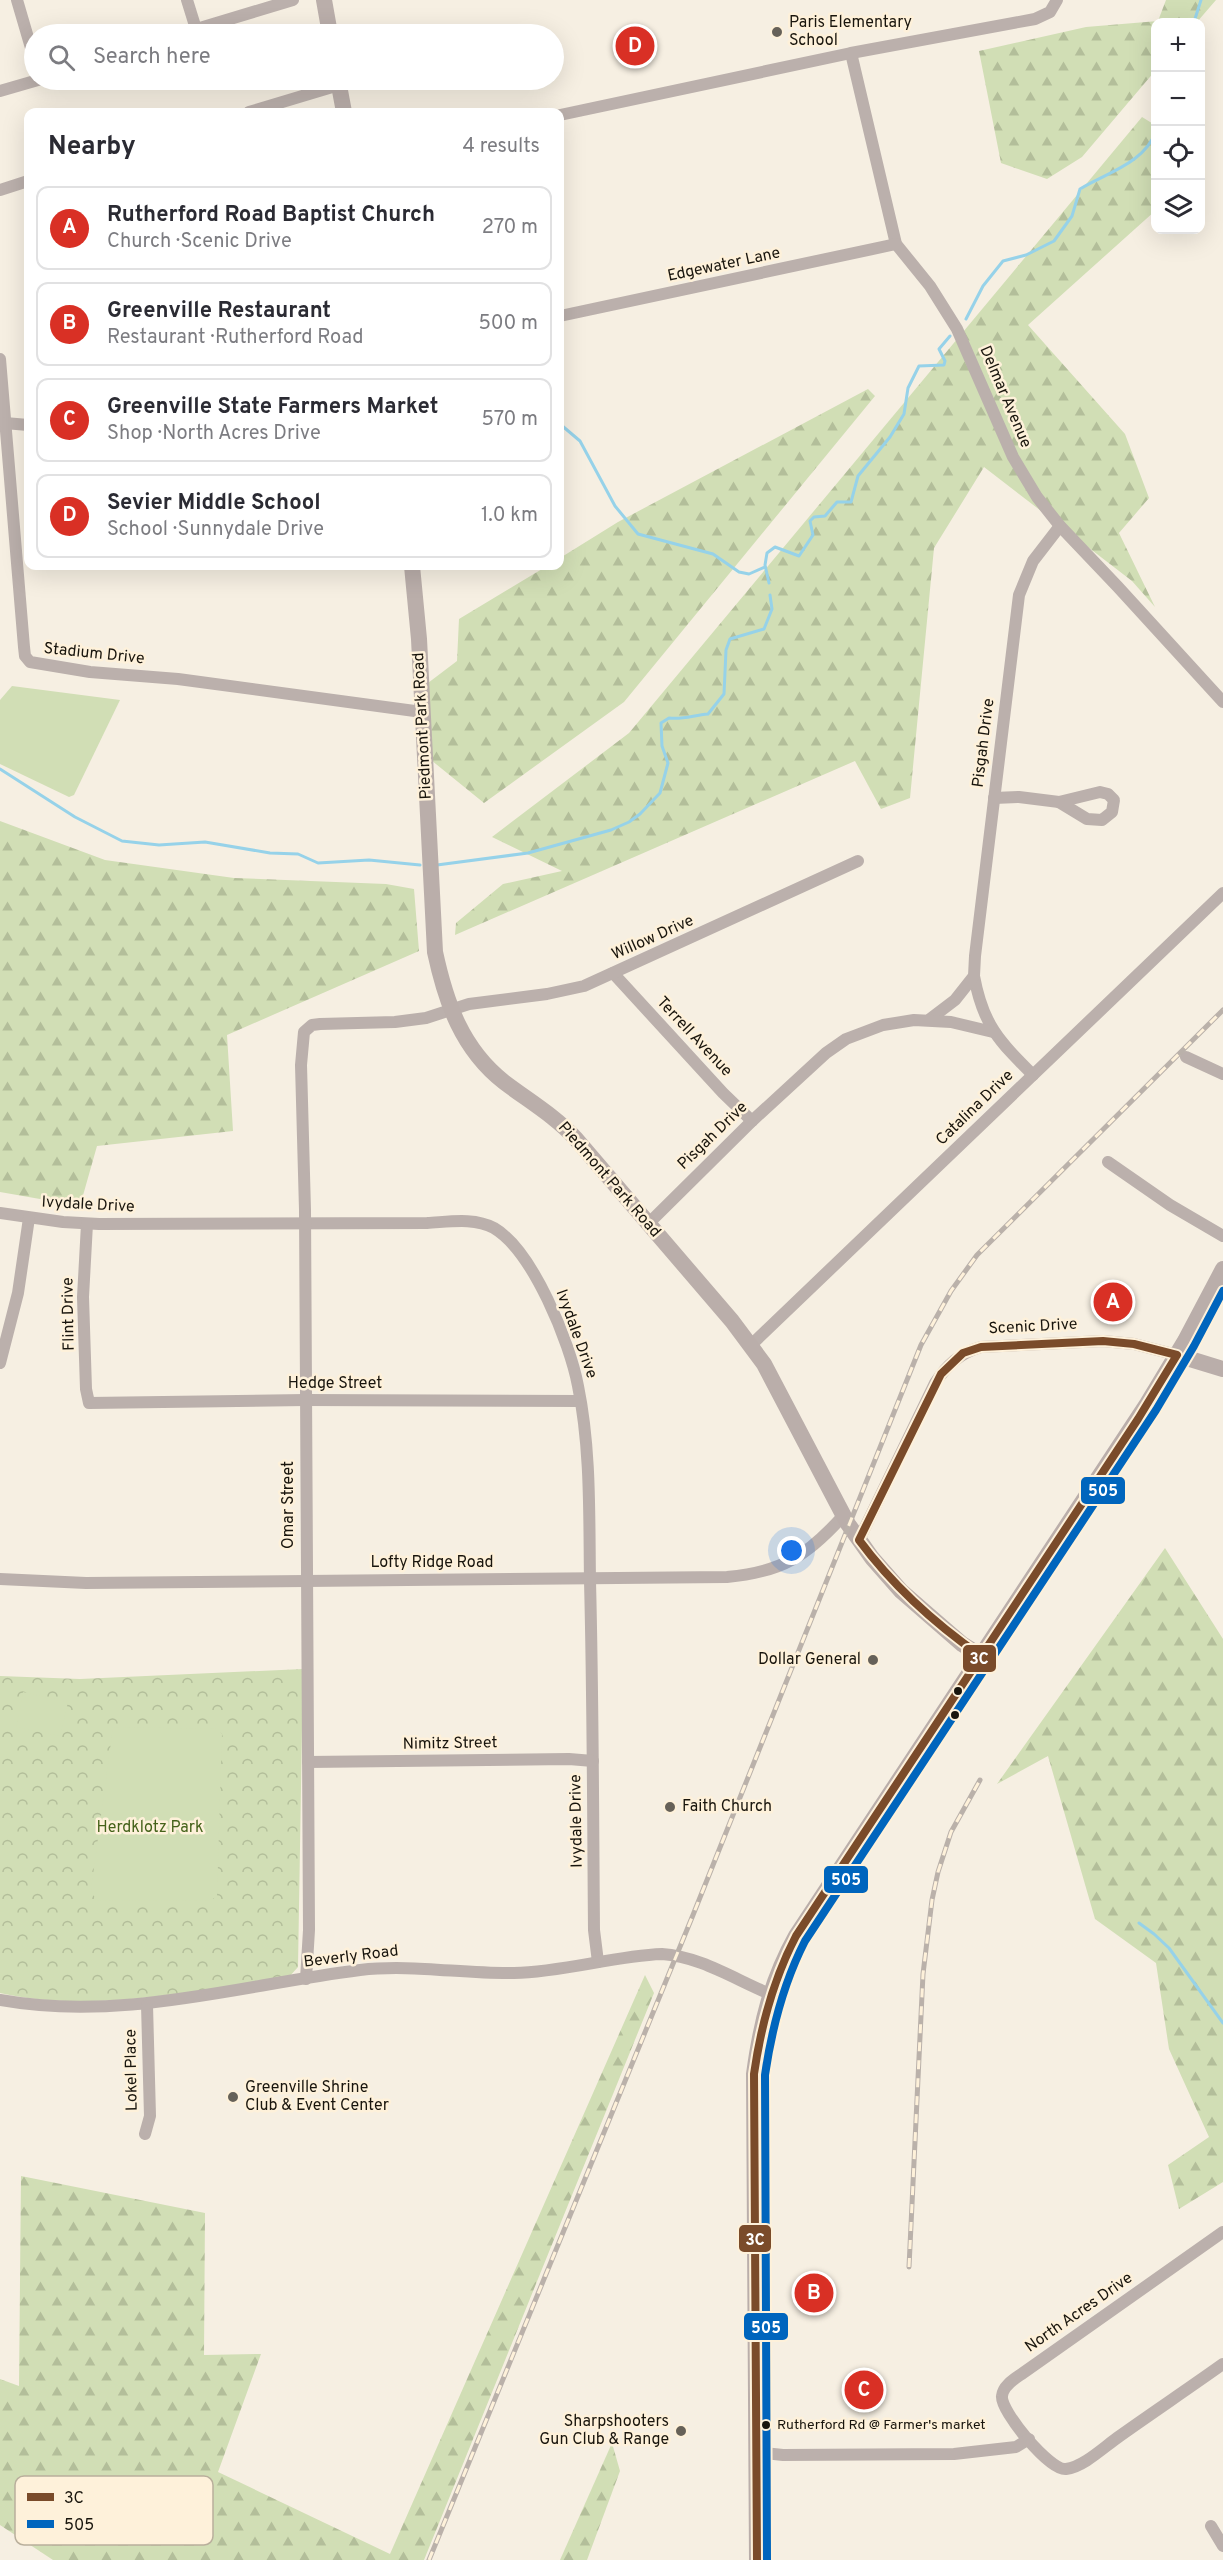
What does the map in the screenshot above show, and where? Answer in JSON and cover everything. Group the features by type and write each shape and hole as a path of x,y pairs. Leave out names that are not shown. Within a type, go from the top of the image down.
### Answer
{"street":[{"path":"17,0 24,24"},
{"path":"187,0 194,24"},
{"path":"213,24 293,0"},
{"path":"324,0 328,24"},
{"path":"564,114 851,53 1035,19 1050,12 1057,0"},
{"name":"Delmar Avenue","path":"851,53 896,244 930,286 957,329 1013,457 1037,497 1060,526 1119,587 1223,702"},
{"path":"0,91 24,84"},
{"path":"261,108 315,90"},
{"path":"340,90 343,108"},
{"path":"0,190 24,182"},
{"name":"Edgewater Lane","path":"564,315 896,244"},
{"name":"Stadium Drive","path":"0,359 24,647 25,656 30,662 90,672 178,679 422,712"},
{"path":"5,423 24,424"},
{"name":"Pisgah Drive","path":"1033,1075 993,1032 978,996 975,976 1019,595 1033,561 1060,526"},
{"name":"Piedmont Park Road","path":"412,570 419,639 435,952 451,1011 466,1040 483,1063 503,1081 568,1130 750,1346 772,1378 843,1516 878,1566 901,1591 962,1644 981,1656"},
{"path":"994,798 1019,797 1059,802"},
{"name":"Willow Drive","path":"304,1032 312,1025 395,1022 451,1011 469,1004 547,994 584,986 858,861"},
{"name":"Catalina Drive","path":"750,1346 1223,893"},
{"name":"Terrell Avenue","path":"613,973 723,1093 752,1120"},
{"name":"Pisgah Drive","path":"930,1019 955,1000 975,976"},
{"name":"Pisgah Drive","path":"648,1224 752,1120 826,1053 846,1039 883,1025 930,1019 993,1032"},
{"name":"Omar Street","path":"304,1032 302,1065 309,1930 306,1979"},
{"path":"1186,1057 1223,1074"},
{"path":"1108,1162 1170,1205 1223,1236"},
{"name":"Ivydale Drive","path":"0,1213 87,1224 469,1221 494,1228 520,1253 535,1276 563,1340 576,1379 580,1401 589,1516 594,1930 598,1962"},
{"path":"0,1363 18,1293 29,1218"},
{"name":"Flint Drive","path":"87,1224 83,1297 86,1389 89,1403"},
{"path":"756,2560 754,2074 760,2029 770,1994 796,1936 1138,1419 1177,1356 1223,1269"},
{"name":"Scenic Drive","path":"859,1540 935,1383 948,1366 963,1353 981,1347 1103,1341 1134,1344 1177,1356"},
{"path":"1177,1356 1223,1369"},
{"name":"Hedge Street","path":"89,1403 305,1400 580,1401"},
{"name":"Lofty Ridge Road","path":"0,1579 86,1583 727,1577 778,1568 805,1553 827,1535 843,1516"},
{"name":"Nimitz Street","path":"308,1762 569,1759 593,1761"},
{"name":"Beverly Road","path":"0,2000 62,2008 147,2005 387,1967 514,1973 550,1970 646,1955 676,1955 770,1994"},
{"name":"Lokel Place","path":"145,2134 150,2116 147,2005"},
{"name":"North Acres Drive","path":"1223,2232 1023,2373 1004,2389 1002,2396 1004,2406 1029,2439 1055,2467 1062,2469 1073,2467 1223,2364"},
{"path":"756,2452 794,2455 954,2454 1016,2447 1029,2439"},
{"path":"1211,2526 1223,2546"}],"green space":[{"path":"1166,0 1216,0 1200,18 1159,18"},
{"path":"1151,22 1151,76 1082,157 1047,179 1001,163 979,51 1086,27"},
{"path":"1142,117 1151,123 1151,215 1028,325 1125,434 1149,498 1119,533 1155,607 1132,581 984,467 934,548 910,798 881,809 855,761 455,935 456,923 503,884 562,871 492,837 629,733"},
{"path":"868,389 875,396 624,702 484,803 431,760 424,686 457,661 459,619 540,570 564,570 564,556 618,522"},
{"path":"12,686 120,700 74,795 69,797 0,764 0,700"},
{"path":"0,821 105,860 234,878 386,884 414,889 419,951 227,1035 233,1131 97,1146 80,1206 0,1192"},
{"path":"1165,1548 1223,1639 1223,2182 1179,2209 1168,2165 1209,2137 1169,2049 1156,1963 1095,1919 1048,1756 997,1784"},
{"name":"Herdklotz Park","path":"303,1669 298,1967 289,1977 108,2001 35,1999 0,1993 0,1676 80,1679"},
{"path":"23,1692 68,1702 60,1736 16,1727"},
{"path":"113,1727 217,1729 222,1734 217,1896 210,1901 96,1900 91,1890"},
{"path":"645,1975 654,1993 424,2560 53,2560 30,2545 213,2545 213,2476 15,2476 15,2535 0,2525 0,2379 19,2386 21,2176 205,2213 204,2355 261,2354 218,2472 390,2554"},
{"path":"612,2443 620,2471 587,2560 560,2560"}],"waterway":[{"path":"1195,18 1201,0"},
{"path":"966,319 983,286 1003,261 1026,255 1054,241 1072,216 1080,189 1124,166 1151,142"},
{"path":"769,583 765,565 767,553 775,547 799,556 813,535 810,521 814,517 825,516 837,502 851,502 858,476 890,437 904,414 908,388 919,366 944,365 945,361 939,349 950,336"},
{"path":"564,427 580,441 615,506 638,534 713,554 739,572 749,574 765,567"},
{"path":"437,865 528,853 611,830 640,814 660,793 668,763 662,746 661,723 669,718 708,714 724,694 726,650 730,639 764,629 772,609 770,595"},
{"path":"0,769 75,817 122,841 159,845 205,842 270,853 298,854 318,863 369,860 420,865"},
{"path":"1139,1923 1169,1948 1223,2023"}],"railway":[{"path":"429,2560 693,1915 921,1345 951,1291 977,1255 1223,1010"},
{"path":"909,2267 923,1974 932,1900 951,1832 980,1780"}],"transit line":[{"name":"505","path":"767,2560 765,2075 771,2040 785,1990 805,1941 1156,1410 1223,1291"},
{"name":"3C","path":"757,2560 754,2074 764,2020 774,1986 796,1936 1138,1419 1177,1355 1134,1344 1103,1341 981,1347 963,1353 941,1374 859,1540 915,1603 981,1656"}],"place":[{"name":"Paris Elementary School","path":"777,32"},
{"name":"Sevier Middle School","path":"635,46"},
{"name":"Rutherford Road Baptist Church","path":"1113,1302"},
{"name":"Dollar General","path":"873,1660"},
{"name":"Faith Church","path":"670,1807"},
{"name":"Greenville Shrine Club & Event Center","path":"233,2097"},
{"name":"Greenville Restaurant","path":"814,2293"},
{"name":"Greenville State Farmers Market","path":"864,2390"},
{"name":"Rutherford Rd @ Farmer's market","path":"766,2425"},
{"name":"Sharpshooters Gun Club & Range","path":"681,2431"}]}
